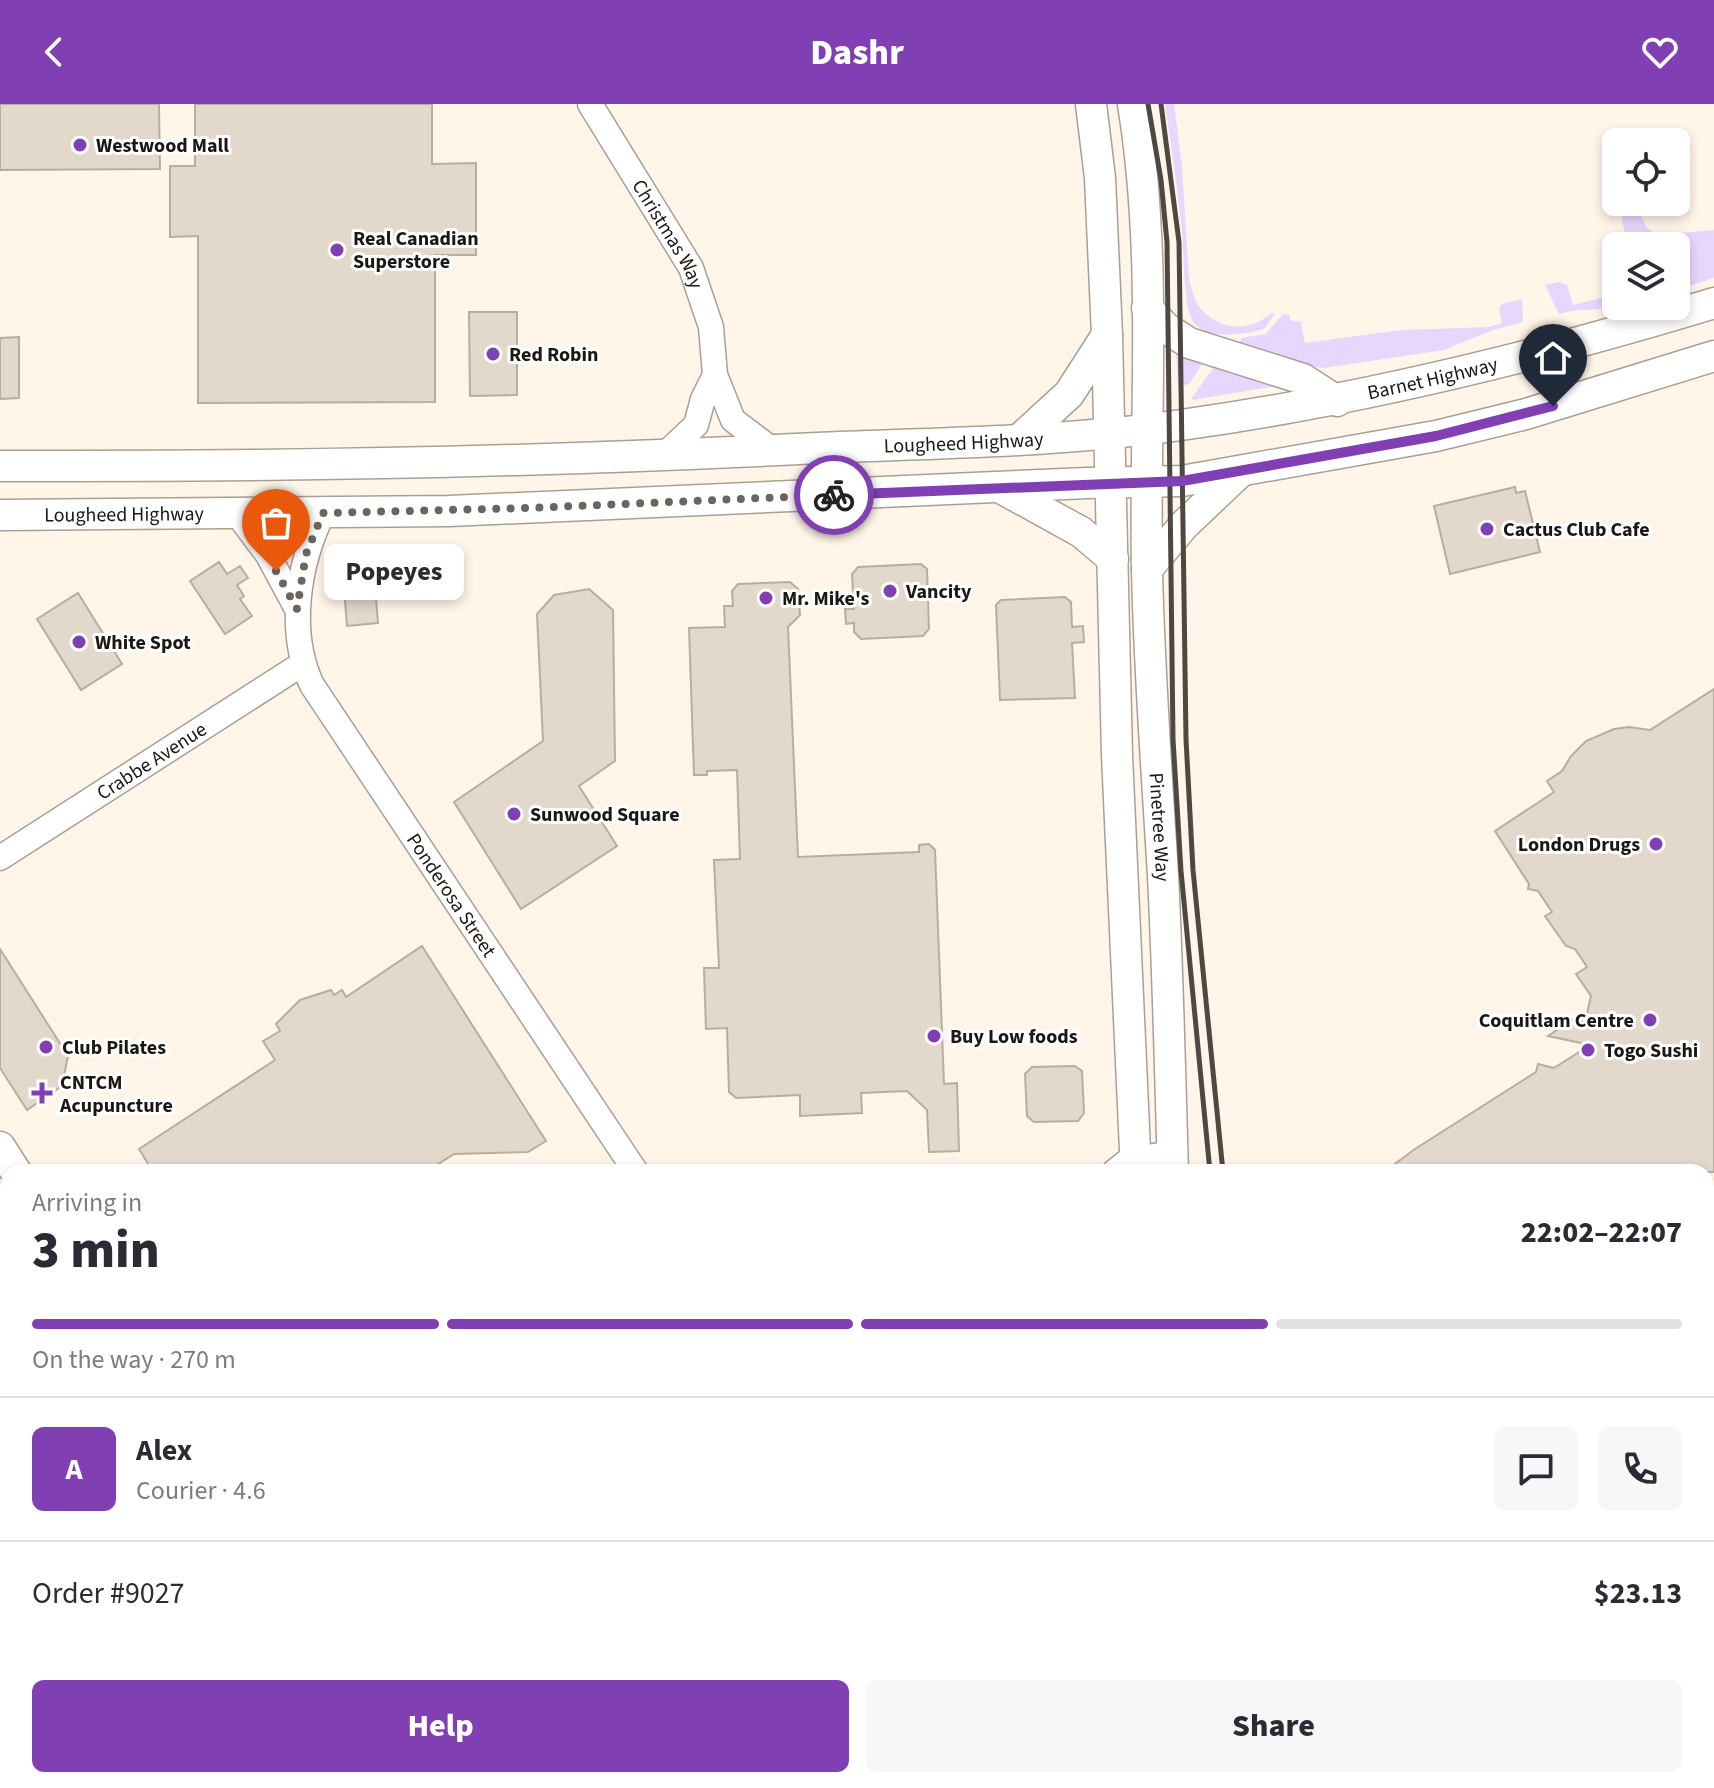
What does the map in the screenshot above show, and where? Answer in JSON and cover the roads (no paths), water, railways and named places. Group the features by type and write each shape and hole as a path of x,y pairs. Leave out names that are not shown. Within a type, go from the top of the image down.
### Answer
{"main road":[{"path":"1091,104 1100,178 1112,482 1182,481 1436,436 1526,414 1714,356"},
{"path":"1133,104 1144,217 1147,481"},
{"name":"Barnet Highway","path":"1147,430 1337,401 1588,339 1714,303"},
{"path":"1147,308 1166,328 1189,343 1303,379 1337,401"},
{"path":"1021,438 1069,394 1107,335"},
{"name":"Lougheed Highway","path":"0,466 299,466 663,456 1147,430"},
{"path":"1147,569 1184,526 1240,472"},
{"name":"Pinetree Way","path":"1147,481 1147,569 1156,797 1163,874 1173,1163"},
{"name":"Lougheed Highway","path":"0,515 238,515 591,506 1112,482"},
{"name":"Pinetree Way","path":"1112,482 1128,1164"},
{"path":"1001,488 1081,532 1113,559"},
{"path":"0,1147 11,1164"}],"street":[{"name":"Christmas Way","path":"590,104 691,268 711,327 715,375 733,420 774,451"},
{"name":"Christmas Way","path":"663,456 696,425 703,399 715,375"},
{"name":"Ponderosa Street","path":"323,513 306,554 297,609 302,664 314,689 631,1164"},
{"name":"Ponderosa Street","path":"238,515 268,555 297,609"},
{"name":"Crabbe Avenue","path":"0,858 302,664"}],"railway":[{"path":"1148,104 1161,180 1167,242 1173,739 1181,871 1209,1164"},
{"path":"1161,104 1179,242 1186,739 1193,870 1222,1164"}],"place":[{"name":"Westwood Mall","path":"80,145"},
{"name":"Real Canadian Superstore","path":"337,250"},
{"name":"Red Robin","path":"493,354"},
{"name":"Cactus Club Cafe","path":"1487,529"},
{"name":"Popeyes","path":"276,571"},
{"name":"Vancity","path":"890,591"},
{"name":"Mr. Mike's","path":"766,598"},
{"name":"White Spot","path":"79,642"},
{"name":"Sunwood Square","path":"514,814"},
{"name":"London Drugs","path":"1656,844"},
{"name":"Coquitlam Centre","path":"1650,1020"},
{"name":"Buy Low foods","path":"934,1036"},
{"name":"Club Pilates","path":"46,1047"},
{"name":"Togo Sushi","path":"1588,1050"},
{"name":"CNTCM Acupuncture","path":"42,1093"}]}
